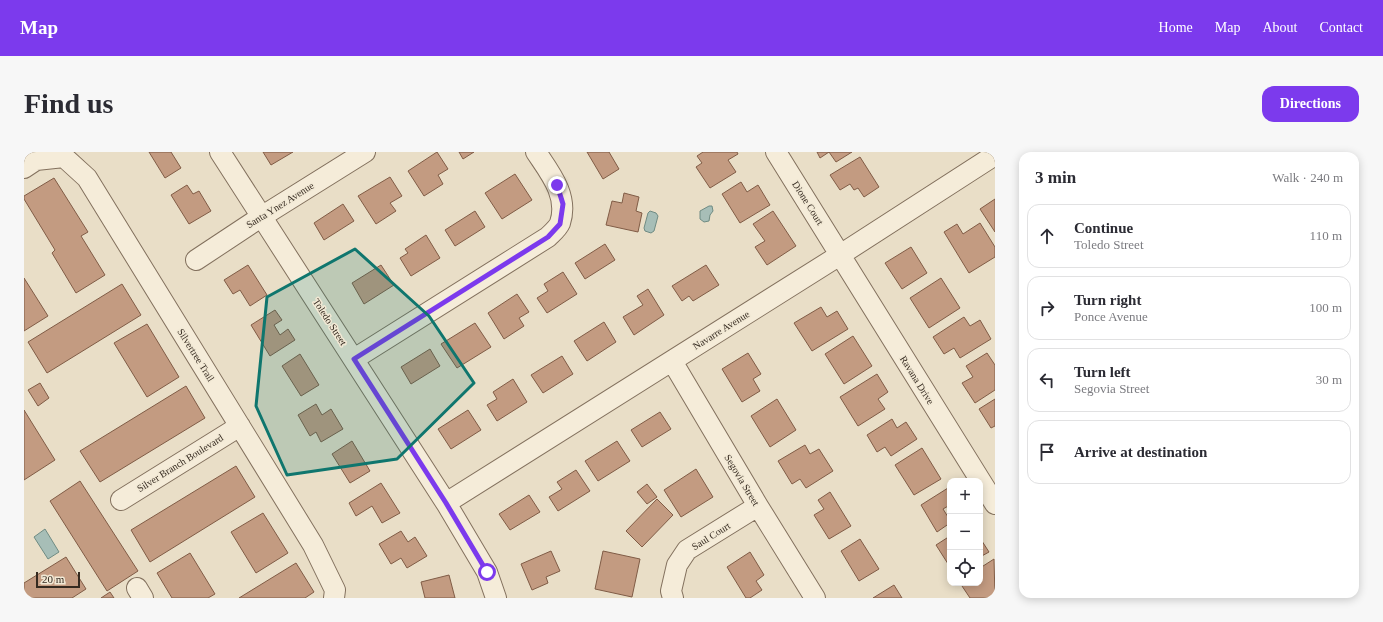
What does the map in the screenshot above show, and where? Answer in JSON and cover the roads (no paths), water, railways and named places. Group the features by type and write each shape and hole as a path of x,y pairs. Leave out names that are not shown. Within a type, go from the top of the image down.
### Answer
{"street":[{"name":"Toledo Street","path":"220,152 446,503 487,572 496,598"},
{"name":"Santa Ynez Avenue","path":"196,260 261,217 365,152"},
{"path":"354,359 548,237 560,224 563,204 557,185 536,152"},
{"name":"Dione Court","path":"776,152 840,255"},
{"name":"Navarre Avenue","path":"446,503 840,255 995,155"},
{"name":"Silvertree Trail","path":"24,168 36,160 64,157 87,178 313,545 335,590 334,598"},
{"name":"Ravana Drive","path":"840,255 995,504"},
{"name":"Segovia Street","path":"672,361 758,506 815,598"},
{"name":"Silver Branch Boulevard","path":"121,500 240,426"},
{"name":"Saul Court","path":"673,598 671,591 677,565 687,550 758,506"}],"water":[{"path":"712,206 713,211 710,215 709,221 704,222 700,219 700,211"},
{"path":"650,211 656,213 658,216 654,231 651,233 645,231 644,228 648,213"},
{"path":"45,529 59,552 48,559 34,537"}]}
